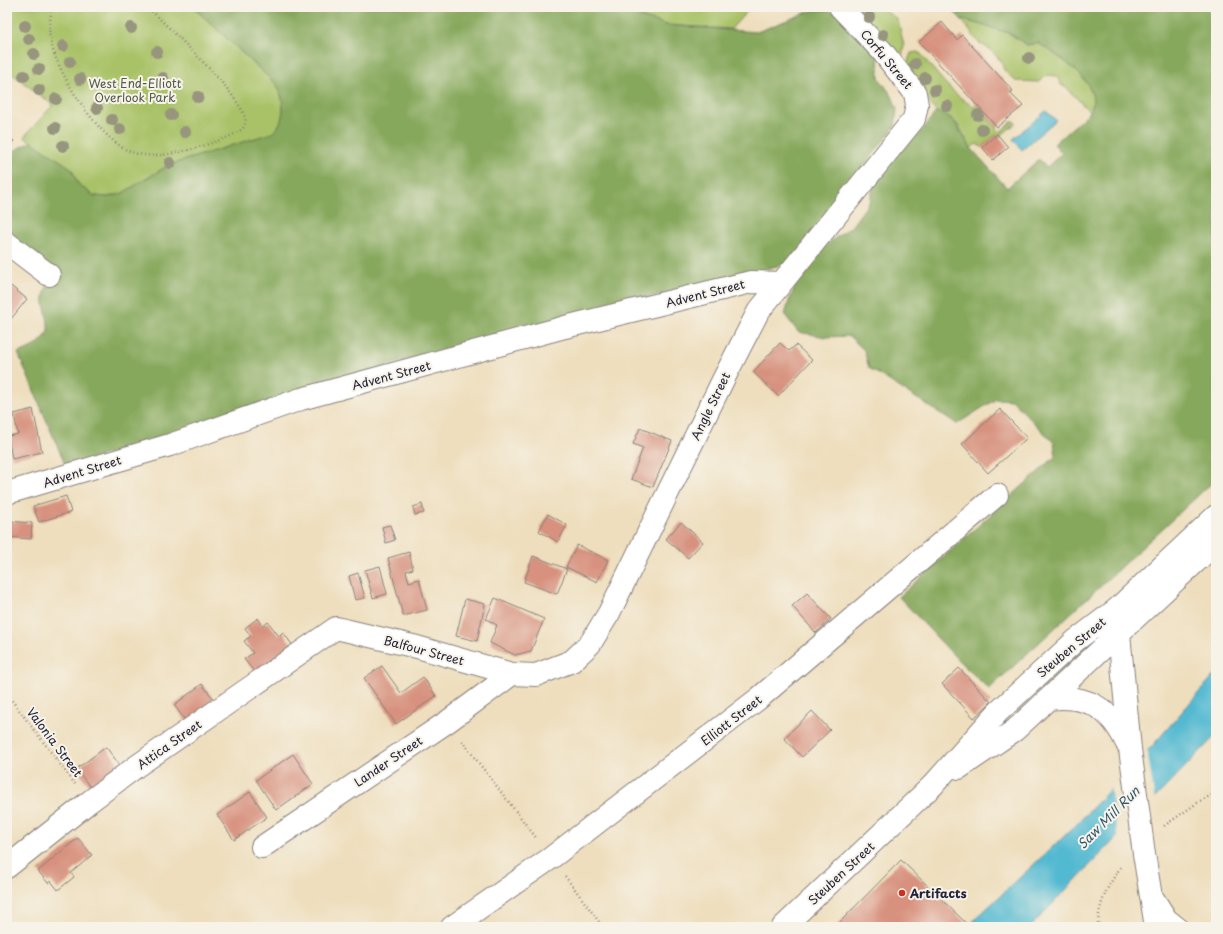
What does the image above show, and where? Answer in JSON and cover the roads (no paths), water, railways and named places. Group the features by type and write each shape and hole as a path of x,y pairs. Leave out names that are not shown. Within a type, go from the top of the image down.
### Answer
{"main road":[{"name":"Corfu Street","path":"840,7 882,52 915,93 917,105 914,119"},
{"name":"Angle Street","path":"512,674 536,675 554,669 572,661 590,644 610,613 743,339 758,312 914,119"},
{"path":"7,243 49,275"},
{"name":"Advent Street","path":"7,493 170,444 301,400 564,327 751,282 781,283"},
{"name":"Elliott Street","path":"452,927 551,858 758,699 997,496"},
{"name":"Steuben Street","path":"783,927 933,785 998,712 1075,641 1116,609 1216,516"},
{"name":"Steuben Street","path":"933,785 1015,730 1216,543"},
{"path":"1116,609 1130,749 1144,854 1156,927"},
{"name":"Balfour Street","path":"336,628 417,647 512,674"},
{"name":"Attica Street","path":"7,867 89,802 336,628"},
{"name":"Lander Street","path":"262,847 447,722 512,674"},
{"path":"1049,699 1072,698 1097,706 1114,721 1130,749"},
{"path":"1150,892 1158,908 1166,919 1176,927"}],"water":[{"path":"1046,111 1056,120 1022,150 1013,139"},
{"name":"Saw Mill Run","path":"1216,673 1216,735 1030,927 967,927 1075,826 1154,744"}],"place":[{"name":"Artifacts","path":"902,893"}],"park label":[{"name":"West End-Elliott Overlook Park","path":"135,90"}]}
